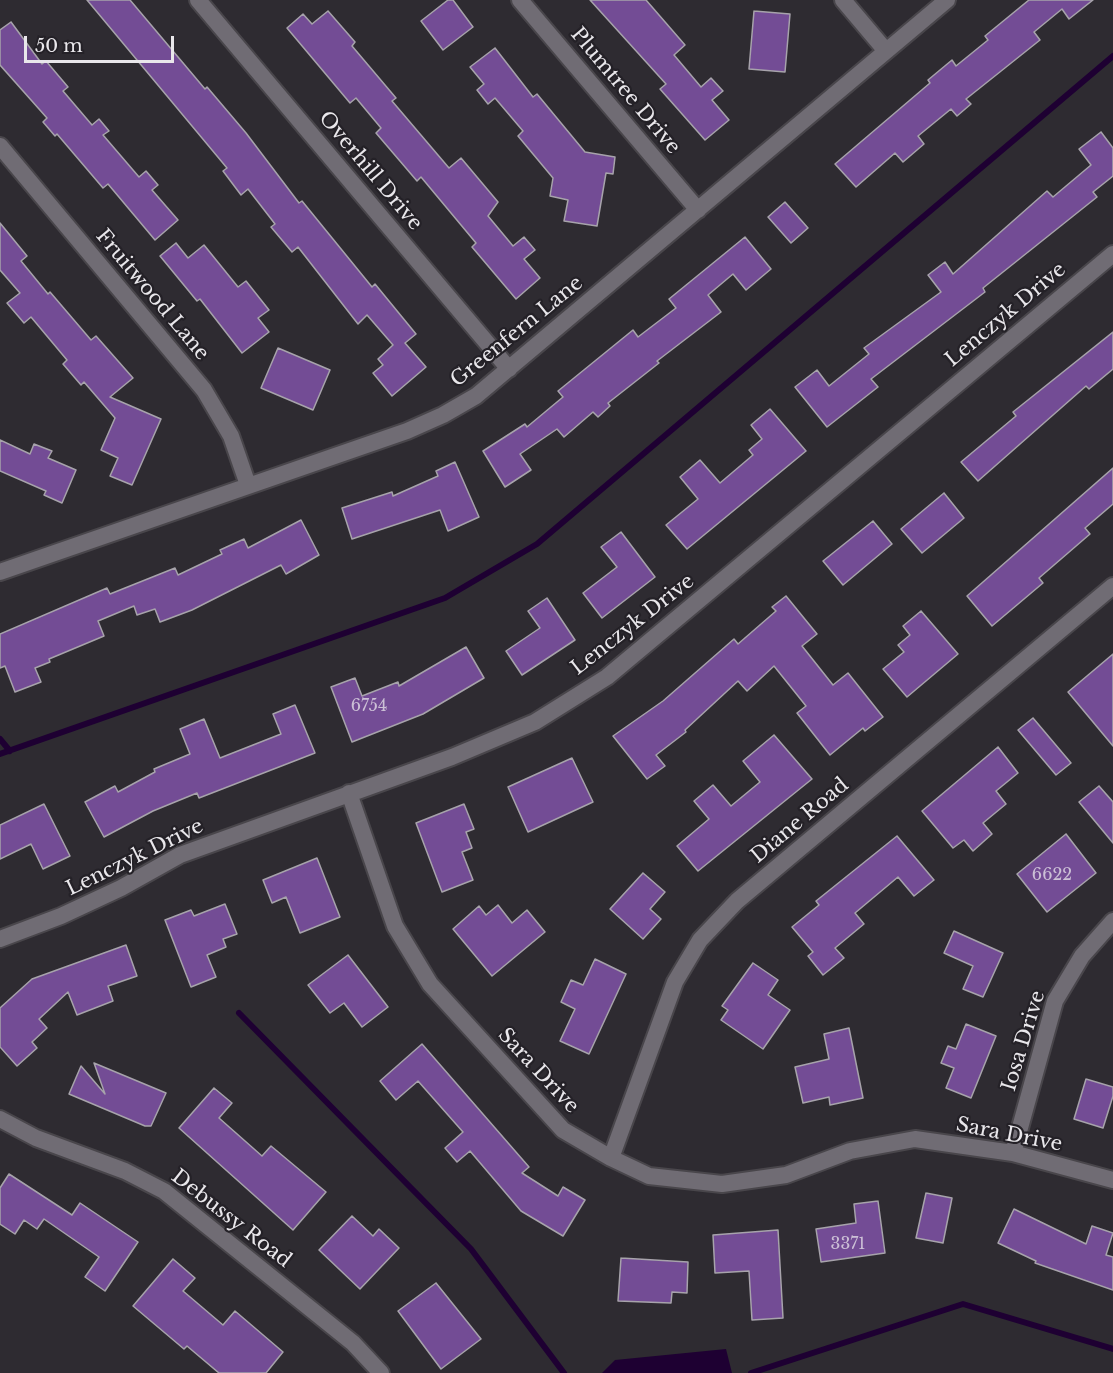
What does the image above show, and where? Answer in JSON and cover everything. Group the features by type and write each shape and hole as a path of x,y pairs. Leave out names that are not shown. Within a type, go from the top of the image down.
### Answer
{"street":[{"name":"Overhill Drive","path":"198,0 509,369"},
{"name":"Plumtree Drive","path":"520,0 698,210"},
{"path":"843,0 886,51"},
{"name":"Greenfern Lane","path":"0,573 407,431 443,415 476,396 947,0"},
{"name":"Fruitwood Lane","path":"0,147 204,390 231,436 248,485"},
{"name":"Lenczyk Drive","path":"0,939 61,916 121,888 180,855 452,757 535,722 607,677 1113,254"},
{"name":"Diane Road","path":"610,1158 675,982 700,940 737,901 1113,586"},
{"name":"Sara Drive","path":"349,793 395,926 430,984 563,1130 610,1158 649,1176 722,1184 786,1175 850,1151 915,1139 1013,1153 1113,1180"},
{"name":"Iosa Drive","path":"1013,1153 1055,1001 1082,956 1113,921"},
{"name":"Debussy Road","path":"0,1119 36,1138 125,1171 164,1191 353,1343 381,1373"}],"shaded area":[{"path":"726,1349 732,1373 602,1373 615,1360"}],"building":[{"path":"87,0 130,0 205,89 207,87 246,133 299,203 302,201 372,287 375,284 416,334 405,343 426,367 392,396 373,373 383,365 378,359 393,345 367,315 358,324 298,247 292,252 271,227 275,224 248,189 241,195 223,171 227,168"},
{"path":"448,0 453,0 473,27 443,50 421,21"},
{"path":"590,0 646,0 685,45 674,55 701,87 711,78 723,91 712,100 729,120 705,140 660,89 666,84"},
{"path":"1029,0 1093,0 1069,19 1062,9 1034,32 1040,40 966,99 971,104 957,116 951,109 918,136 924,144 903,162 895,153 856,187 835,164 930,83 928,80 952,60 956,66 988,40 985,36"},
{"path":"328,11 355,42 352,46 396,98 392,101 449,168 461,158 498,202 488,216 513,246 524,237 535,250 524,259 540,278 516,299 472,247 476,243 421,177 417,181 376,133 381,128 356,98 350,103 287,28 303,14 312,24"},
{"path":"754,11 790,14 785,72 749,69"},
{"path":"11,22 42,64 46,61 68,87 63,91 92,125 99,119 109,131 103,135 139,177 146,171 158,185 152,190 178,220 155,240 108,184 103,188 57,134 55,136 43,122 47,118 0,65 0,30"},
{"path":"495,48 533,97 537,94 585,152 615,157 613,174 606,173 597,226 564,221 568,200 550,196 553,178 518,136 523,131 495,98 488,104 477,90 484,84 470,67"},
{"path":"1101,132 1113,148 1113,176 1093,192 1097,197 983,288 985,292 871,379 878,387 827,427 795,387 817,370 829,386 869,354 864,348 941,292 928,275 945,262 953,274 1047,191 1053,197 1091,165 1079,149"},
{"path":"785,202 808,228 791,243 768,217"},
{"path":"0,223 27,256 21,261 48,294 50,292 91,340 96,336 133,378 110,397 161,419 132,485 110,476 118,458 101,450 115,418 84,382 81,385 63,364 67,360 31,317 24,323 7,303 20,293 0,270"},
{"path":"745,237 771,269 746,290 733,274 708,295 721,312 657,361 659,363 608,403 610,406 598,417 593,412 564,437 557,429 520,454 531,470 505,487 483,451 525,424 527,427 563,397 558,391 633,330 638,337 676,308 669,299"},
{"path":"176,243 188,258 204,245 238,287 246,281 269,310 258,318 269,332 242,353 200,299 197,301 160,256"},
{"path":"1113,332 1113,369 1089,389 1086,386 978,481 961,462 1016,416 1013,412"},
{"path":"278,348 330,370 313,410 261,388"},
{"path":"770,409 806,451 687,549 666,525 698,499 680,477 700,460 720,483 753,455 749,450 762,439 751,425"},
{"path":"0,440 30,454 34,444 52,451 48,458 76,470 62,503 44,495 46,491 0,471"},
{"path":"455,462 479,517 448,531 440,510 352,539 342,508 392,492 393,496 438,476 436,471"},
{"path":"1113,468 1113,504 1085,528 1090,534 1039,578 1043,583 992,626 967,596"},
{"path":"944,493 964,518 922,553 901,529"},
{"path":"301,520 319,555 286,574 281,565 192,610 160,622 155,609 137,615 134,606 98,621 104,636 49,659 50,662 35,668 41,682 15,692 5,666 0,668 0,634 107,588 110,594 175,568 178,575 222,554 220,550 244,539 248,548"},
{"path":"873,521 892,544 843,585 823,561"},
{"path":"621,532 655,577 602,618 583,593 617,567 601,547"},
{"path":"786,596 817,634 802,646 833,685 848,673 883,717 865,731 863,728 830,755 797,713 806,706 774,666 747,691 738,681 685,730 686,732 656,755 665,766 647,779 613,736 663,701 734,639 738,644 776,611 772,607"},
{"path":"547,598 575,640 522,675 506,651 540,628 528,611"},
{"path":"921,611 958,654 907,697 883,669 904,652 898,645 910,635 903,626"},
{"path":"466,647 484,678 423,714 352,742 331,687 355,678 362,696 398,682 399,686"},
{"path":"1113,654 1113,746 1068,692"},
{"path":"295,705 315,753 199,798 197,793 153,811 104,837 85,802 115,786 118,792 155,772 154,769 190,754 180,729 204,719 220,758 281,734 273,714"},
{"path":"1033,718 1071,763 1056,775 1018,730"},
{"path":"774,735 812,779 698,871 677,846 709,819 694,801 713,785 731,806 760,782 743,761"},
{"path":"998,747 1018,773 996,791 1006,804 983,823 992,834 973,851 964,840 953,848 922,811"},
{"path":"572,758 593,802 528,832 508,787"},
{"path":"1099,786 1113,802 1113,843 1079,802"},
{"path":"44,804 70,856 43,869 31,844 0,859 0,825"},
{"path":"464,804 474,829 466,832 472,848 462,852 473,880 442,892 416,823"},
{"path":"1066,834 1096,873 1047,912 1017,874"},
{"path":"897,836 934,880 914,896 898,877 855,913 864,924 835,948 844,958 823,975 808,956 813,952 792,927 819,905 816,901"},
{"path":"317,858 340,917 300,933 286,897 272,903 263,880"},
{"path":"643,873 665,892 650,909 661,919 643,939 610,909"},
{"path":"225,904 237,934 223,939 226,947 207,955 216,977 191,987 165,920 191,910 194,916"},
{"path":"498,905 512,923 527,910 545,932 492,976 453,929 479,906 486,915"},
{"path":"954,931 1003,953 983,997 963,989 973,966 944,953"},
{"path":"126,945 137,976 108,986 113,1001 77,1015 68,992 39,1019 47,1028 32,1042 37,1048 17,1066 0,1047 0,1008 32,979"},
{"path":"348,955 388,1007 362,1027 344,1003 330,1013 308,985"},
{"path":"595,959 626,974 589,1054 560,1041 575,1009 561,1002 571,980 583,985"},
{"path":"753,963 778,980 768,995 790,1010 763,1049 721,1020 728,1010 722,1006"},
{"path":"966,1024 996,1036 971,1098 946,1088 954,1068 941,1063 948,1046 956,1049"},
{"path":"849,1028 863,1098 830,1105 829,1097 803,1103 795,1067 829,1059 824,1034"},
{"path":"422,1044 529,1167 522,1173 558,1196 563,1187 585,1200 563,1236 521,1211 470,1151 457,1162 445,1148 463,1132 418,1081 396,1100 380,1081"},
{"path":"94,1063 166,1093 151,1126 145,1126 69,1094 81,1066 105,1094"},
{"path":"1086,1079 1113,1087 1113,1096 1103,1128 1074,1119"},
{"path":"214,1088 232,1103 219,1118 262,1156 271,1146 326,1192 293,1230 179,1128"},
{"path":"9,1174 72,1215 80,1203 138,1242 105,1291 85,1277 99,1257 44,1219 37,1229 24,1220 15,1234 0,1224 0,1188"},
{"path":"926,1193 952,1198 943,1243 916,1238"},
{"path":"878,1201 885,1253 821,1262 816,1229 856,1223 854,1204"},
{"path":"1014,1209 1086,1244 1092,1226 1113,1233 1106,1255 1113,1257 1113,1290 1035,1263 1036,1261 998,1243"},
{"path":"352,1216 373,1236 379,1229 399,1248 360,1289 319,1250"},
{"path":"778,1230 783,1318 752,1320 749,1271 715,1273 713,1235"},
{"path":"621,1258 688,1262 687,1293 672,1292 671,1303 618,1301"},
{"path":"173,1259 195,1278 183,1291 223,1325 235,1311 283,1352 266,1373 219,1373 187,1346 184,1349 133,1306"},
{"path":"436,1283 481,1339 441,1369 398,1311"}],"waterway":[{"path":"0,754 445,598 537,544 1113,56"},
{"path":"0,739 10,751"},
{"path":"239,1013 471,1249 564,1373"},
{"path":"751,1373 963,1304 1113,1349"}]}
